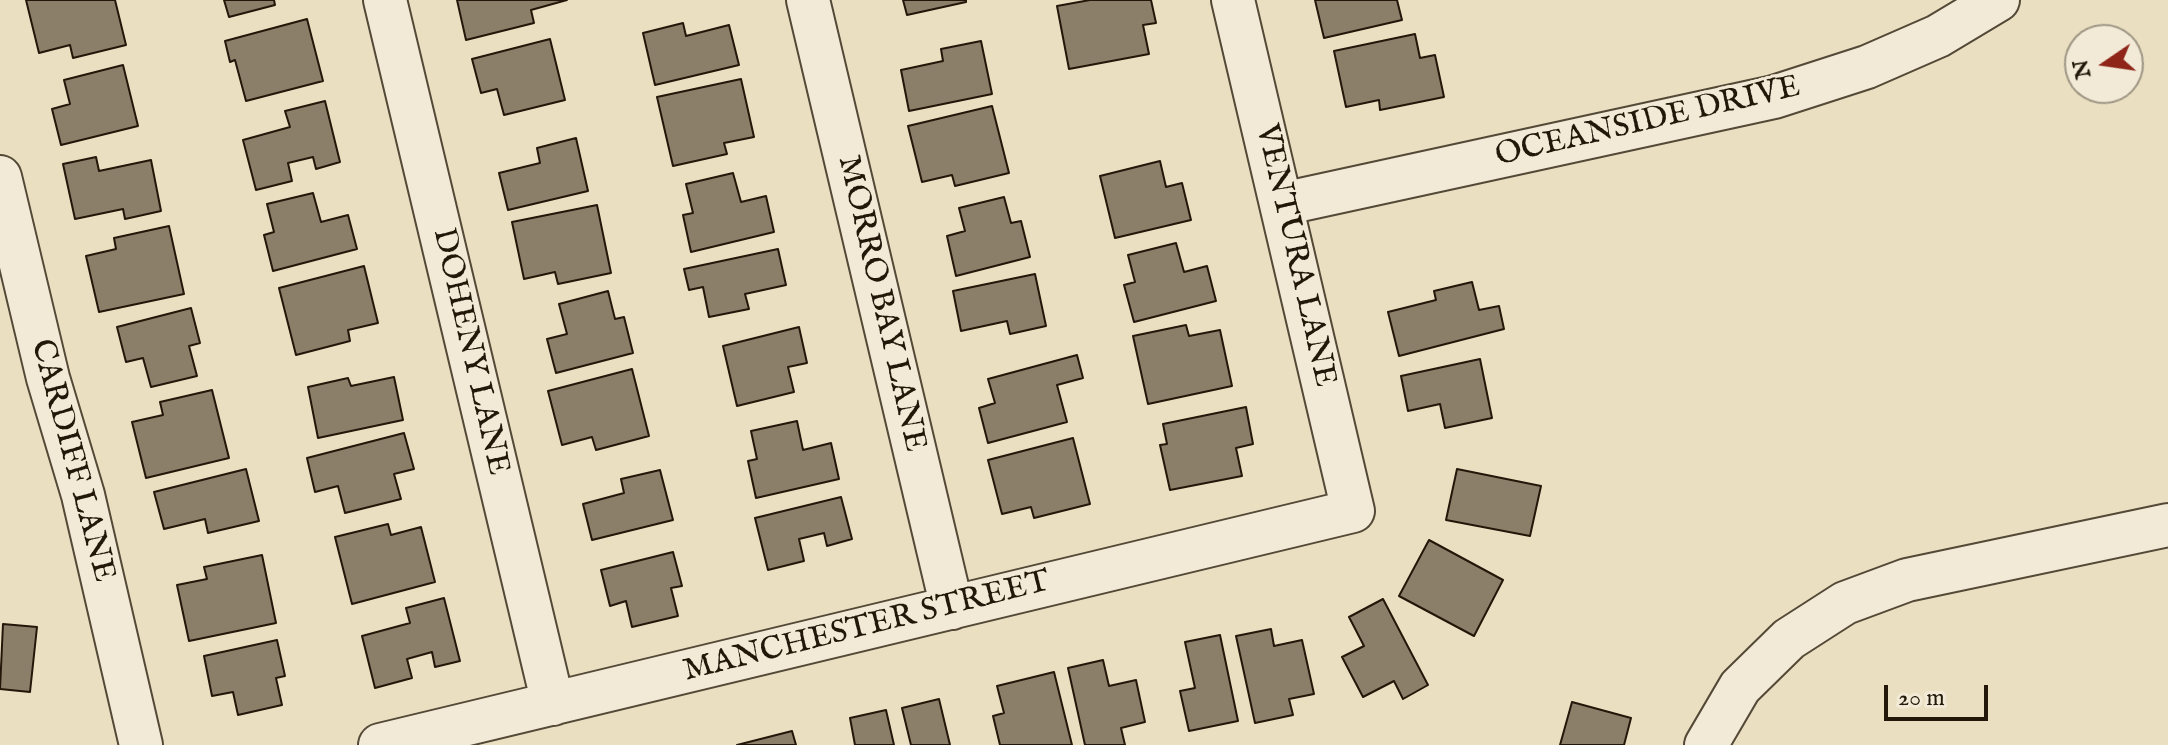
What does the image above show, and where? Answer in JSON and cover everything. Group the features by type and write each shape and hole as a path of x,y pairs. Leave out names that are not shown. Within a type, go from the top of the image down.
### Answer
{"street":[{"name":"DOHENY LANE","path":"385,0 553,704"},
{"name":"MORRO BAY LANE","path":"808,0 952,608"},
{"name":"VENTURA LANE","path":"1233,0 1353,511"},
{"name":"OCEANSIDE DRIVE","path":"1282,204 1774,97 1867,67 1938,36 1998,0"},
{"name":"CARDIFF LANE","path":"0,177 48,378 83,495 141,745"},
{"name":"MANCHESTER STREET","path":"380,745 1353,511"},
{"path":"1706,745 1740,687 1789,639 1845,603 1907,580 2168,525"}],"building":[{"path":"26,0 115,0 126,45 73,58 70,45 39,53"},
{"path":"224,0 274,0 275,5 229,17"},
{"path":"457,0 567,0 531,10 534,23 466,40"},
{"path":"903,0 966,0 966,2 907,15"},
{"path":"1090,0 1151,0 1156,23 1143,25 1149,54 1069,69 1057,6"},
{"path":"1315,0 1397,0 1402,20 1324,38"},
{"path":"307,19 323,81 246,101 235,60 230,62 225,41"},
{"path":"683,23 686,36 729,25 739,65 655,85 643,33"},
{"path":"1415,34 1420,58 1435,55 1444,97 1380,110 1379,100 1346,107 1334,51"},
{"path":"550,39 565,100 504,115 497,89 481,93 472,59"},
{"path":"981,41 992,94 909,111 901,70 943,61 941,49"},
{"path":"123,65 138,126 61,145 52,109 70,104 64,80"},
{"path":"741,79 754,137 724,143 727,154 673,166 657,97"},
{"path":"325,101 340,162 316,169 313,157 288,163 292,181 256,190 243,140 290,127 285,111"},
{"path":"992,106 1009,173 955,186 952,175 922,182 908,126"},
{"path":"576,138 588,191 508,210 499,173 540,163 537,148"},
{"path":"96,157 99,171 151,160 161,211 125,219 123,209 75,219 63,164"},
{"path":"1160,161 1166,187 1182,183 1191,220 1115,238 1100,176"},
{"path":"733,173 741,202 766,196 774,232 691,252 683,215 693,213 686,184"},
{"path":"313,193 321,222 348,215 357,249 273,271 264,235 274,232 267,204"},
{"path":"1004,197 1011,223 1021,221 1030,257 956,276 947,236 965,231 959,208"},
{"path":"597,205 611,273 558,284 555,272 524,279 512,222"},
{"path":"169,226 184,294 99,312 86,256 116,249 114,238"},
{"path":"1176,243 1184,272 1207,266 1216,301 1134,322 1124,285 1135,282 1128,255"},
{"path":"778,249 786,285 745,294 749,309 709,317 703,287 689,290 684,269"},
{"path":"364,266 378,323 348,330 350,341 296,355 279,288"},
{"path":"1035,274 1046,326 1010,334 1007,321 961,331 953,291"},
{"path":"1472,282 1479,310 1499,306 1504,329 1399,356 1388,312 1436,300 1434,291"},
{"path":"608,291 615,319 624,317 633,353 556,373 547,339 567,334 559,304"},
{"path":"191,308 200,343 189,346 197,376 151,387 143,358 126,362 117,327"},
{"path":"1186,325 1189,336 1220,330 1232,386 1148,404 1133,336"},
{"path":"799,327 807,363 788,367 794,392 737,406 723,346"},
{"path":"1077,355 1083,378 1057,385 1067,422 988,443 979,408 995,403 988,379"},
{"path":"1480,359 1492,418 1445,428 1440,404 1408,411 1401,376"},
{"path":"632,369 649,436 596,450 592,437 562,445 548,391"},
{"path":"394,377 403,420 318,438 308,387 348,378 351,386"},
{"path":"212,390 229,458 146,478 132,422 163,415 160,402"},
{"path":"1246,407 1253,444 1236,448 1242,476 1170,490 1160,445 1167,444 1163,424"},
{"path":"797,421 803,450 831,443 839,479 756,498 748,461 757,459 751,431"},
{"path":"404,433 414,469 394,474 401,499 345,513 338,486 315,492 307,458"},
{"path":"1073,438 1090,504 1034,518 1031,507 1002,514 988,460"},
{"path":"246,469 259,521 208,533 205,519 164,529 154,492"},
{"path":"1457,469 1541,486 1530,536 1446,520"},
{"path":"660,470 673,520 592,540 583,504 624,493 621,479"},
{"path":"841,497 852,539 827,546 824,533 799,539 804,561 768,570 755,518"},
{"path":"388,524 391,535 421,527 435,582 352,604 335,537"},
{"path":"1429,540 1503,580 1474,636 1399,596"},
{"path":"673,552 682,586 671,588 678,616 632,627 626,601 610,606 601,570"},
{"path":"262,555 276,623 189,641 177,585 207,579 204,567"},
{"path":"444,598 460,661 435,667 432,652 407,659 412,678 375,688 362,636 410,623 406,608"},
{"path":"1383,599 1428,685 1403,699 1394,681 1363,697 1342,657 1364,646 1349,617"},
{"path":"3,624 37,627 30,692 0,689"},
{"path":"1271,629 1274,646 1302,640 1314,694 1289,699 1293,715 1255,723 1236,636"},
{"path":"1220,635 1238,721 1189,731 1180,691 1195,688 1185,642"},
{"path":"277,640 285,676 276,678 282,705 238,715 233,692 212,696 204,656"},
{"path":"1103,660 1109,686 1136,680 1145,722 1121,728 1125,745 1085,745 1068,668"},
{"path":"1054,672 1072,745 1000,745 993,716 1004,713 997,686"},
{"path":"939,699 950,745 911,745 902,708"},
{"path":"1572,702 1631,718 1624,745 1560,745"},
{"path":"886,710 894,745 855,745 850,718"},
{"path":"792,731 796,745 737,745"}]}
